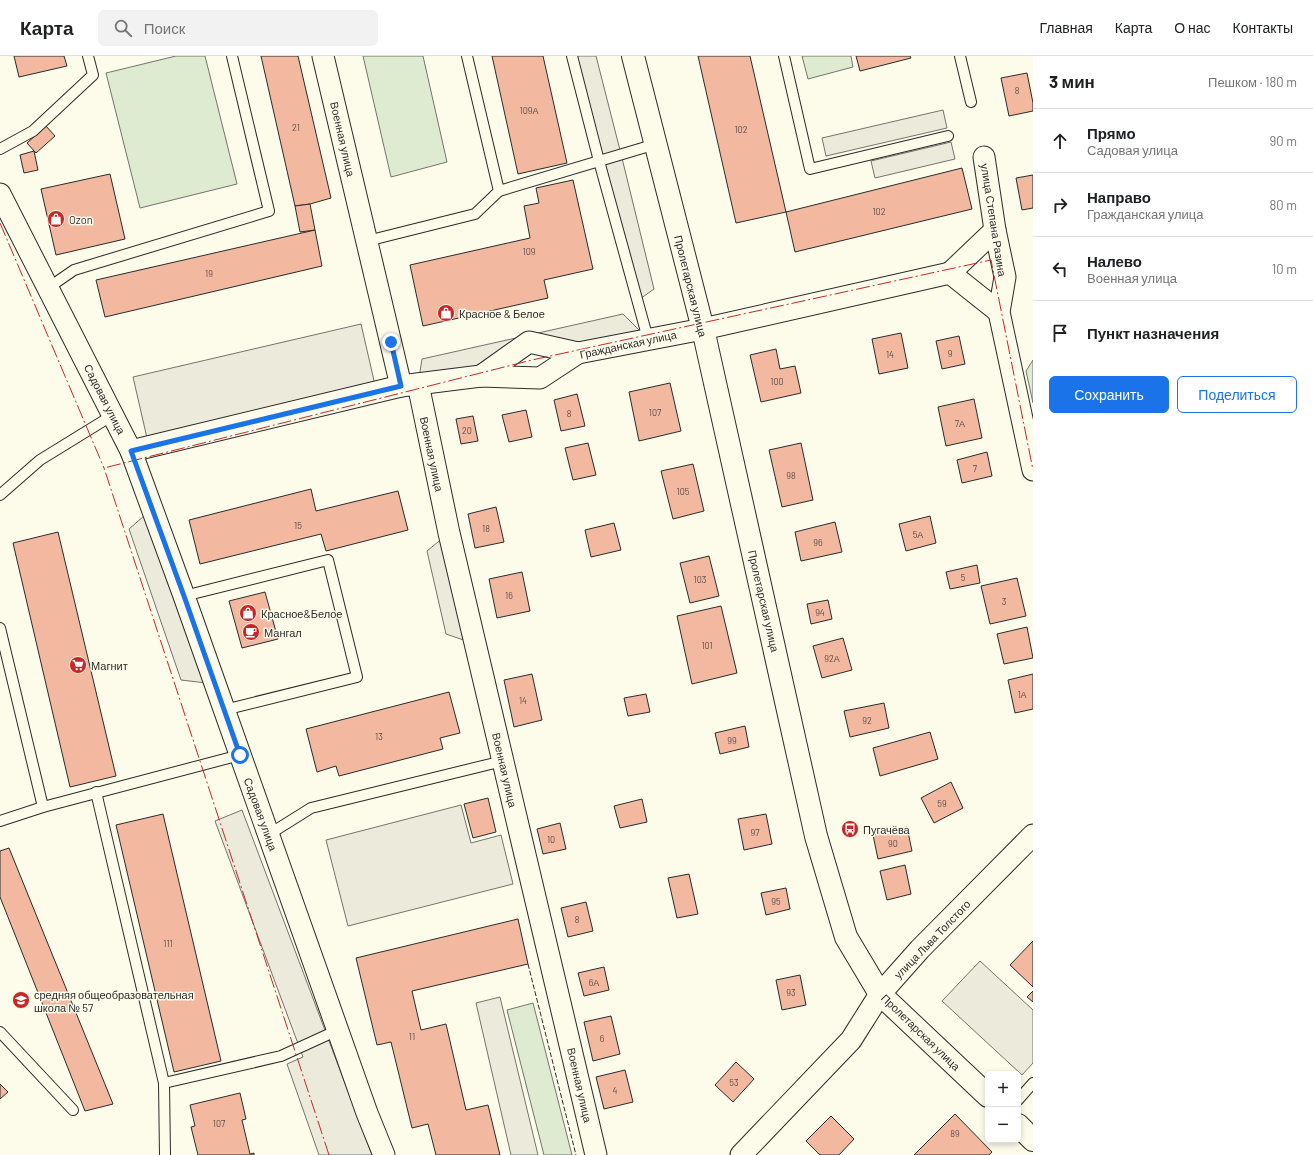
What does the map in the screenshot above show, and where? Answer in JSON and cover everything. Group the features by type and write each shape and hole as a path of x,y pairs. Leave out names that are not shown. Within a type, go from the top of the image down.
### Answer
{"street":[{"name":"Военная улица","path":"323,56 368,241 449,533 596,1155"},
{"name":"Пролетарская улица","path":"633,56 703,329 816,836 846,937 880,994 985,1093"},
{"name":"улица Степана Разина","path":"984,157 1005,277 998,312 1033,470"},
{"name":"Садовая улица","path":"0,195 131,451 184,596 367,1113 384,1155"},
{"path":"996,230 950,272 998,312"},
{"name":"Гражданская улица","path":"131,451 409,385 481,376 540,378 578,353 703,329 950,272"},
{"path":"481,376 529,342 578,353"},
{"name":"улица Льва Толстого","path":"741,1155 851,1040 880,994 920,949 1033,835"},
{"path":"1021,1128 1033,1140"}],"lane":[{"path":"0,149 33,131 92,75 88,56"},
{"path":"48,288 74,270 269,211 232,56"},
{"path":"467,56 499,191"},
{"path":"572,56 648,339"},
{"path":"784,56 810,169 948,136"},
{"path":"960,56 971,102"},
{"path":"368,241 475,214 499,191 656,144"},
{"path":"0,495 40,460 113,415"},
{"path":"184,596 328,560 357,677 224,710"},
{"path":"0,628 43,807"},
{"path":"0,821 96,792 240,755"},
{"path":"268,835 311,808 503,761"},
{"path":"96,792 164,1083 166,1155"},
{"path":"164,1083 281,1056 338,1030"},
{"path":"0,1032 73,1110"},
{"path":"1021,1097 1033,1083"}],"green space":[{"path":"176,56 205,56 237,184 140,208 106,73"},
{"path":"363,56 423,56 447,162 391,177"},
{"path":"802,56 851,56 853,67 808,79"},
{"path":"1033,360 1033,403 1026,371"},
{"path":"533,1003 572,1155 544,1155 507,1010"}],"shaded area":[{"path":"572,56 596,56 654,289 637,301"},
{"path":"943,110 947,128 826,156 822,138"},
{"path":"951,142 955,159 875,178 871,161"},
{"path":"623,314 648,339 578,353 529,342 481,376 418,384 422,359"},
{"path":"361,324 375,385 147,438 133,377"},
{"path":"152,509 215,684 181,680 129,529"},
{"path":"449,533 475,644 446,634 427,551"},
{"path":"461,805 471,843 501,835 513,884 348,926 326,840"},
{"path":"242,810 372,1155 319,1155 287,1064 303,1057 215,821"},
{"path":"980,961 1033,1010 1033,1063 1022,1075 1021,1071 1018,1071 942,1001"},
{"path":"500,997 538,1155 511,1155 476,1003"}],"building":[{"path":"14,56 64,56 67,66 19,77"},
{"path":"261,56 298,56 331,198 310,204 295,206"},
{"path":"492,56 543,56 567,163 518,174"},
{"path":"698,56 750,56 786,212 736,223"},
{"path":"856,56 910,56 911,58 860,71"},
{"path":"1027,73 1033,103 1033,111 1009,116 1001,78"},
{"path":"46,126 55,136 36,153 27,143"},
{"path":"34,151 38,170 24,173 20,155"},
{"path":"962,168 972,209 795,252 786,212"},
{"path":"110,174 125,239 56,255 41,189"},
{"path":"1033,175 1033,208 1022,210 1016,178"},
{"path":"573,180 593,269 544,280 548,298 423,326 410,265 530,238 524,206 539,203 536,188"},
{"path":"310,204 315,230 300,232 295,206"},
{"path":"315,230 322,266 105,317 96,280"},
{"path":"901,333 908,368 879,374 872,339"},
{"path":"959,336 965,364 942,369 936,341"},
{"path":"776,349 780,369 795,366 801,393 761,402 750,355"},
{"path":"670,383 681,431 639,441 629,392"},
{"path":"577,394 585,426 561,431 554,400"},
{"path":"974,399 982,438 946,446 938,407"},
{"path":"526,410 532,437 509,442 502,415"},
{"path":"473,416 478,441 461,444 456,419"},
{"path":"588,443 596,475 573,480 565,448"},
{"path":"801,443 813,500 782,507 769,450"},
{"path":"987,452 992,476 962,483 957,460"},
{"path":"693,464 704,511 673,519 661,471"},
{"path":"311,489 316,511 398,491 408,530 326,551 321,534 200,564 189,520"},
{"path":"496,507 504,542 475,548 468,514"},
{"path":"930,516 936,543 906,551 899,524"},
{"path":"835,522 842,552 801,561 795,532"},
{"path":"614,523 621,550 591,557 585,530"},
{"path":"58,532 116,776 70,787 13,543"},
{"path":"709,556 719,596 690,603 680,563"},
{"path":"977,565 980,583 950,589 946,572"},
{"path":"522,572 530,611 497,618 489,579"},
{"path":"1017,578 1026,616 990,624 981,586"},
{"path":"265,592 278,639 242,648 229,601"},
{"path":"828,600 832,619 811,624 807,604"},
{"path":"721,606 737,673 692,684 677,616"},
{"path":"1027,627 1033,658 1004,664 997,634"},
{"path":"843,638 852,670 822,678 813,646"},
{"path":"532,674 542,720 514,727 504,680"},
{"path":"1033,674 1033,709 1015,713 1008,680"},
{"path":"449,692 460,733 440,738 443,749 339,776 336,766 317,772 306,729"},
{"path":"646,694 650,712 628,716 624,698"},
{"path":"884,703 889,728 850,737 844,711"},
{"path":"745,726 749,747 720,754 715,733"},
{"path":"930,732 938,759 880,776 873,748"},
{"path":"951,782 963,808 934,823 921,798"},
{"path":"488,798 496,832 473,838 464,804"},
{"path":"642,799 647,822 620,828 614,806"},
{"path":"163,814 221,1061 174,1072 116,825"},
{"path":"766,814 772,844 744,850 738,819"},
{"path":"560,823 566,849 543,854 537,829"},
{"path":"907,827 912,851 878,859 873,835"},
{"path":"9,848 113,1104 85,1111 0,897 0,851"},
{"path":"905,865 911,894 887,900 880,871"},
{"path":"689,874 698,914 677,918 668,878"},
{"path":"786,888 790,909 766,915 761,893"},
{"path":"586,902 593,931 568,937 561,908"},
{"path":"518,919 528,964 412,991 421,1030 446,1024 466,1110 488,1105 500,1155 436,1155 428,1124 412,1128 391,1042 377,1045 356,958"},
{"path":"1033,941 1033,987 1010,965"},
{"path":"604,967 609,990 584,996 578,973"},
{"path":"800,975 806,1005 782,1010 776,980"},
{"path":"1033,991 1033,1002 1027,997"},
{"path":"611,1016 620,1054 593,1061 584,1022"},
{"path":"736,1062 754,1079 733,1102 715,1085"},
{"path":"625,1070 633,1102 604,1109 596,1077"},
{"path":"0,1084 8,1092 0,1099"},
{"path":"240,1093 246,1119 242,1120 250,1154 254,1153 254,1155 198,1155 191,1127 195,1126 190,1105"},
{"path":"955,1114 992,1152 989,1155 914,1155"},
{"path":"831,1116 854,1139 839,1155 820,1155 806,1141"}],"fence":[{"path":"528,964 576,1155"}],"power":[{"path":"0,223 104,468"},
{"path":"329,1155 104,468 532,360 991,260 1033,470"}],"place":[{"name":"Ozon","path":"56,219"},
{"name":"Красное & Белое","path":"446,313"},
{"name":"Красное&Белое","path":"248,613"},
{"name":"Мангал","path":"251,632"},
{"name":"Магнит","path":"78,665"},
{"name":"Пугачёва","path":"850,829"},
{"name":"средняя общеобразовательная школа № 57","path":"21,1000"}],"route":[{"path":"240,755 131,451 401,386 391,342"}]}
